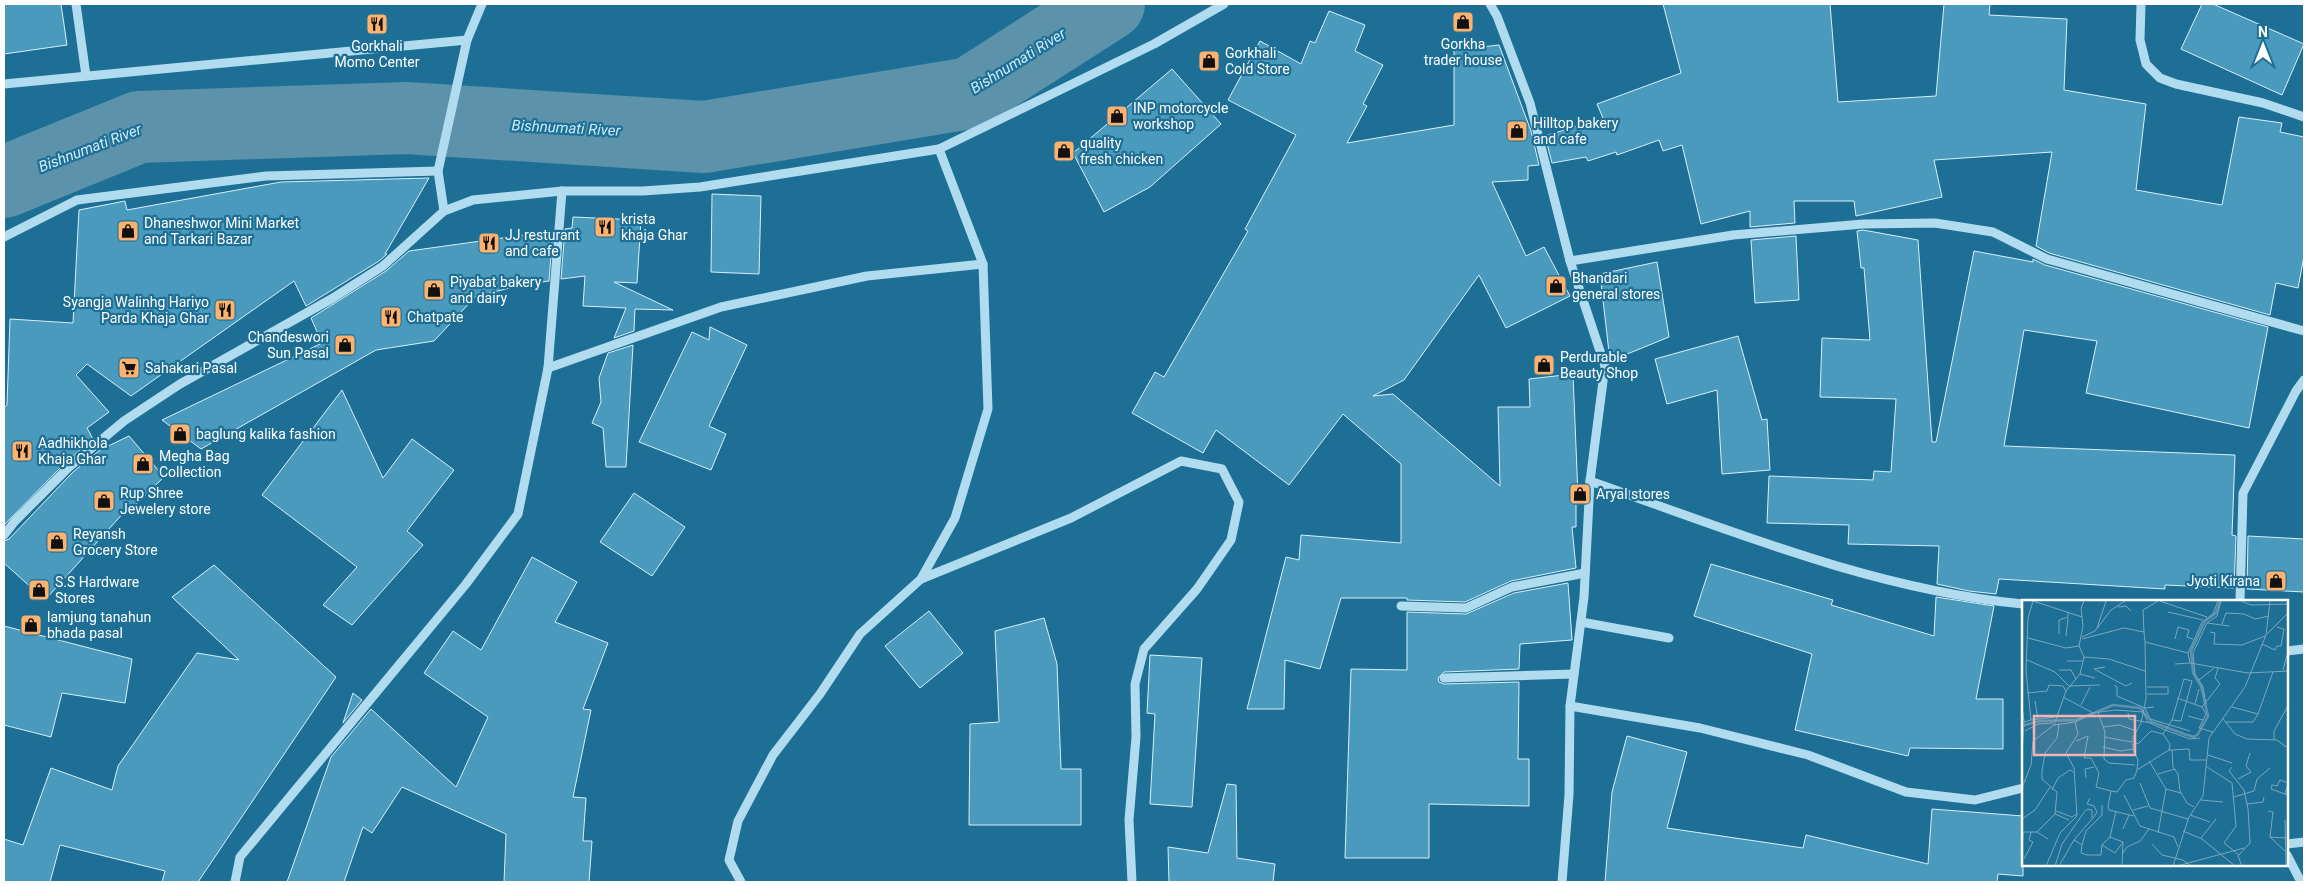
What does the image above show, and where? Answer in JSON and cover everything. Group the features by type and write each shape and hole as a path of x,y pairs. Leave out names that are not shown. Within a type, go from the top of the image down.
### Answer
{"street":[{"path":"76,4 86,76"},
{"path":"444,211 438,172 467,40 482,4"},
{"path":"4,535 15,521 69,467 124,421 180,384 333,298 383,266 444,211 473,200 562,191 642,191 700,187 939,149 1154,44 1224,4"},
{"path":"1490,4 1497,16 1530,103 1570,262 1604,366 1590,481 1581,622 1570,706 1569,795 1561,874 1562,882"},
{"path":"2142,4 2140,40 2146,64 2160,78 2176,84 2263,103 2304,117"},
{"path":"4,84 467,40"},
{"path":"741,882 729,860 736,828 773,755 820,694 860,634 921,579 955,518 988,409 983,264 939,149"},
{"path":"4,237 77,200 266,176 438,172"},
{"path":"236,882 240,857 466,584 518,514 548,368 562,191"},
{"path":"1570,262 1732,235 1863,224 1935,222 1993,232 2047,260 2304,332"},
{"path":"548,368 721,307 867,276 983,264"},
{"path":"2240,600 2242,493 2296,390 2304,380"},
{"path":"921,579 1071,518 1181,461 1222,469 1239,502 1231,540 1197,589 1144,649 1135,684 1136,737 1129,820 1132,882"},
{"path":"1590,481 1806,558 1972,600 2022,604"},
{"path":"1401,606 1466,608 1512,587 1585,573"},
{"path":"1581,622 1669,638"},
{"path":"2288,651 2304,649"},
{"path":"1444,678 1574,674"},
{"path":"1570,706 1700,728 1808,755 1906,792 1975,800 2022,788"},
{"path":"2288,844 2304,842"},
{"path":"2288,857 2302,882"}],"building":[{"path":"4,4 61,4 67,45 4,54"},
{"path":"1663,4 1830,4 1838,102 1936,96 1944,4 1990,4 1989,15 2067,19 2064,90 2146,104 2136,190 2222,205 2239,117 2282,123 2280,132 2304,137 2304,256 2298,288 2276,283 2270,315 2049,253 2036,246 2052,152 1934,160 1942,197 1856,216 1854,201 1794,201 1795,223 1750,227 1750,211 1701,224 1682,145 1663,151 1659,140 1617,155 1616,152 1588,161 1586,157 1552,163 1545,136 1603,118 1597,104 1681,73"},
{"path":"2202,4 2213,4 2304,44 2282,95 2181,49"},
{"path":"1329,11 1365,25 1355,51 1383,65 1363,104 1367,106 1347,143 1454,125 1454,50 1499,45 1531,131 1539,165 1528,166 1528,180 1492,182 1526,256 1544,247 1570,296 1506,328 1479,275 1404,380 1373,396 1393,394 1500,486 1498,407 1530,407 1529,379 1573,374 1578,496 1576,496 1576,527 1572,527 1576,568 1511,581 1465,602 1407,600 1407,598 1341,598 1320,669 1285,660 1284,709 1247,709 1286,557 1299,560 1301,535 1401,543 1401,464 1343,414 1289,485 1216,430 1203,453 1132,413 1155,372 1164,377 1248,231 1245,229 1296,135 1228,100 1260,41 1301,64 1310,41 1315,43"},
{"path":"1172,69 1221,124 1150,187 1104,212 1073,153"},
{"path":"429,178 385,254 387,254 379,261 306,306 294,281 131,396 87,364 76,375 109,412 87,428 93,439 65,463 4,525 4,408 7,405 10,319 73,323 79,210 125,201 127,210 281,182"},
{"path":"712,194 761,196 759,274 711,272"},
{"path":"573,217 641,220 637,283 614,282 673,310 635,309 634,331 614,338 626,308 583,306 585,276 561,279 565,229 572,228"},
{"path":"1863,230 1918,240 1932,442 1936,442 1974,251 2033,262 2033,259 2045,265 2268,327 2249,428 2086,393 2097,341 2024,330 2004,446 2235,455 2232,535 2236,536 2234,588 2165,585 2165,589 1999,579 1996,594 1969,591 1937,584 1939,546 1848,544 1849,525 1767,523 1769,476 1873,480 1874,471 1891,472 1896,399 1820,397 1822,338 1870,340 1864,268 1861,268 1857,231"},
{"path":"553,231 549,281 521,285 475,297 434,341 376,350 201,449 162,420 322,343 311,318 386,271 409,251"},
{"path":"1796,236 1799,300 1755,303 1751,240"},
{"path":"1657,262 1669,337 1610,361 1600,274"},
{"path":"710,327 747,345 709,426 726,434 711,470 639,442 692,332 709,340"},
{"path":"1738,336 1762,420 1767,419 1770,470 1722,474 1717,390 1667,404 1655,359"},
{"path":"633,345 626,467 606,467 603,428 592,423 601,402 599,378 608,353"},
{"path":"342,390 383,478 412,439 454,470 407,531 423,545 352,625 323,605 357,567 262,495"},
{"path":"129,436 164,477 128,512 126,510 45,600 4,563 4,541 9,539 73,472 100,450"},
{"path":"634,493 685,527 652,576 600,542"},
{"path":"2248,536 2304,539 2304,592 2247,589"},
{"path":"532,557 577,582 555,622 608,643 583,709 591,710 573,797 586,798 583,841 592,841 589,882 504,882 506,834 402,787 372,833 363,827 344,882 287,882 331,757 371,709 456,787 488,717 424,673 453,631 481,650"},
{"path":"1711,564 1833,600 1831,605 1934,636 1936,597 1994,606 1976,699 2003,699 2003,749 1910,748 1908,756 1795,730 1812,654 1694,616"},
{"path":"214,565 336,677 198,882 162,882 165,871 60,845 50,882 4,882 4,839 23,845 51,768 112,790 118,766 197,653 239,660 172,597"},
{"path":"1568,583 1572,640 1520,644 1519,669 1444,672 1438,678 1439,682 1444,684 1519,682 1518,759 1529,759 1529,806 1429,804 1429,858 1345,858 1351,669 1407,670 1407,612 1466,614 1514,593"},
{"path":"929,611 963,653 920,688 885,646"},
{"path":"1044,618 1057,664 1061,769 1081,769 1081,825 969,825 970,724 999,722 995,631"},
{"path":"4,626 132,659 125,703 62,693 51,737 4,725"},
{"path":"1150,655 1202,658 1192,807 1150,804 1155,714 1147,713"},
{"path":"353,693 362,700 343,723"},
{"path":"1627,736 1687,752 1667,828 1803,848 1806,835 1928,864 1932,809 2022,816 2023,876 1998,874 1997,882 1605,882 1612,792"},
{"path":"1227,784 1236,785 1237,858 1275,864 1273,882 1169,882 1168,847 1208,853"}],"waterway":[{"name":"Bishnumati River","path":"4,182 139,127 406,118 704,137 970,93 1109,4"}],"place":[{"name":"Gorkha trader house","path":"1463,22"},
{"name":"Gorkhali Momo Center","path":"377,24"},
{"name":"Gorkhali Cold Store","path":"1209,61"},
{"name":"INP motorcycle workshop","path":"1117,116"},
{"name":"Hilltop bakery and cafe","path":"1517,131"},
{"name":"quality fresh chicken","path":"1064,151"},
{"name":"krista khaja Ghar","path":"605,227"},
{"name":"Dhaneshwor Mini Market and Tarkari Bazar","path":"128,231"},
{"name":"JJ resturant and cafe","path":"489,243"},
{"name":"Bhandari general stores","path":"1556,286"},
{"name":"Piyabat bakery and dairy","path":"434,290"},
{"name":"Syangja Walinhg Hariyo Parda Khaja Ghar","path":"225,310"},
{"name":"Chatpate","path":"391,317"},
{"name":"Chandeswori Sun Pasal","path":"345,345"},
{"name":"Perdurable Beauty Shop","path":"1544,365"},
{"name":"Sahakari Pasal","path":"129,368"},
{"name":"baglung kalika fashion","path":"180,434"},
{"name":"Aadhikhola Khaja Ghar","path":"22,451"},
{"name":"Megha Bag Collection","path":"143,464"},
{"name":"Aryal stores","path":"1580,494"},
{"name":"Rup Shree Jewelery store","path":"104,501"},
{"name":"Reyansh Grocery Store","path":"57,542"},
{"name":"Jyoti Kirana","path":"2276,581"},
{"name":"S.S Hardware Stores","path":"39,590"},
{"name":"lamjung tanahun bhada pasal","path":"31,625"}]}
